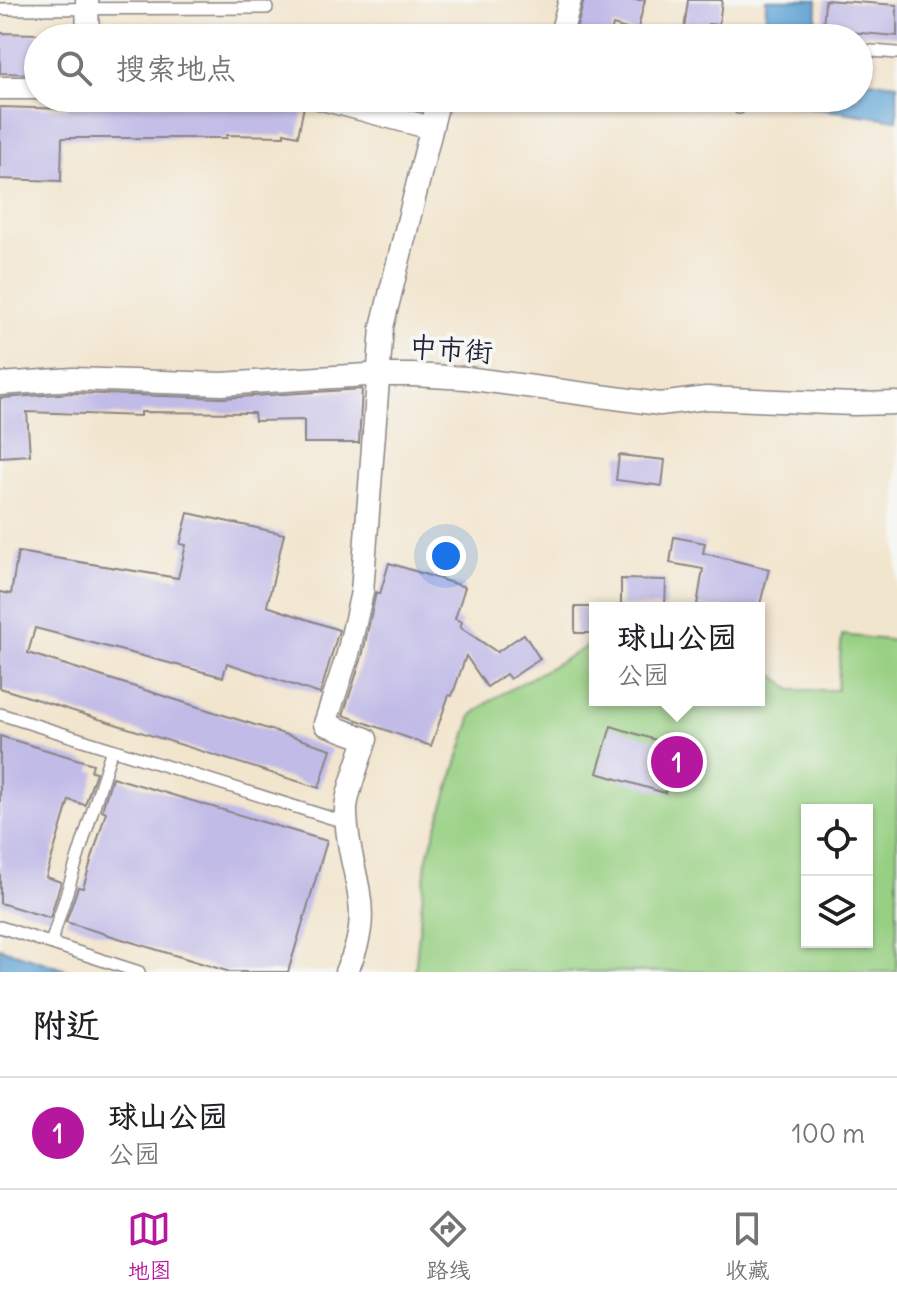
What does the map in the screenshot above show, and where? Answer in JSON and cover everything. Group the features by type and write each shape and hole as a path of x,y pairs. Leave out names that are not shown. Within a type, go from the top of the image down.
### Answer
{"street":[{"path":"564,24 570,0"},
{"path":"87,4 88,24"},
{"path":"0,88 24,88"},
{"path":"371,112 431,128"},
{"path":"346,972 355,950 363,913 345,810 366,739 325,724 348,654 362,592 382,327 435,112"},
{"name":"中市街","path":"0,384 73,379 222,384 379,375 466,378 660,404 706,398 897,403"}],"lane":[{"path":"0,9 87,4 267,8"},
{"path":"873,51 897,53"},
{"path":"0,714 348,824"},
{"path":"51,943 112,749"},
{"path":"0,927 139,972"}],"green space":[{"path":"842,635 897,641 897,972 415,972 426,861 472,715 491,700 589,646 589,706 765,706 765,669 792,690 837,690"}],"water":[{"path":"766,0 817,0 816,24 765,24"},
{"path":"873,81 897,84 897,120 842,112 873,112"},
{"path":"0,948 72,972 0,972"}],"building":[{"path":"584,0 645,0 639,24 578,24"},
{"path":"688,0 722,0 719,24 685,24"},
{"path":"825,0 897,5 897,36 873,34 873,24 823,24"},
{"path":"0,33 24,34 24,74 0,73"},
{"path":"0,107 24,108 24,112 303,112 298,136 284,133 284,136 227,135 227,138 62,138 61,181 0,179"},
{"path":"362,389 359,443 304,443 304,420 255,421 254,413 141,412 141,416 27,412 30,455 0,457 0,398 73,393 223,398"},
{"path":"619,455 665,460 662,486 616,480"},
{"path":"188,513 284,534 267,606 339,630 320,694 227,663 223,677 35,628 28,653 331,749 319,788 0,688 0,592 11,594 18,552 178,578 186,545 180,544"},
{"path":"674,537 705,543 703,553 769,569 761,602 698,602 703,569 670,563"},
{"path":"389,563 465,587 455,619 462,622 460,627 497,652 524,634 540,659 510,679 506,674 487,687 466,656 431,746 343,715 362,657 376,592 380,594"},
{"path":"621,579 666,580 665,602 621,602"},
{"path":"575,607 589,607 589,633 575,633"},
{"path":"611,726 678,747 665,793 597,773"},
{"path":"0,736 93,764 91,771 96,772 85,805 69,800 46,877 61,882 50,918 0,903"},
{"path":"112,777 327,841 288,972 230,972 66,922 78,887 83,888 106,812 102,810"}],"place":[{"name":"球山公园","path":"677,762"}]}
